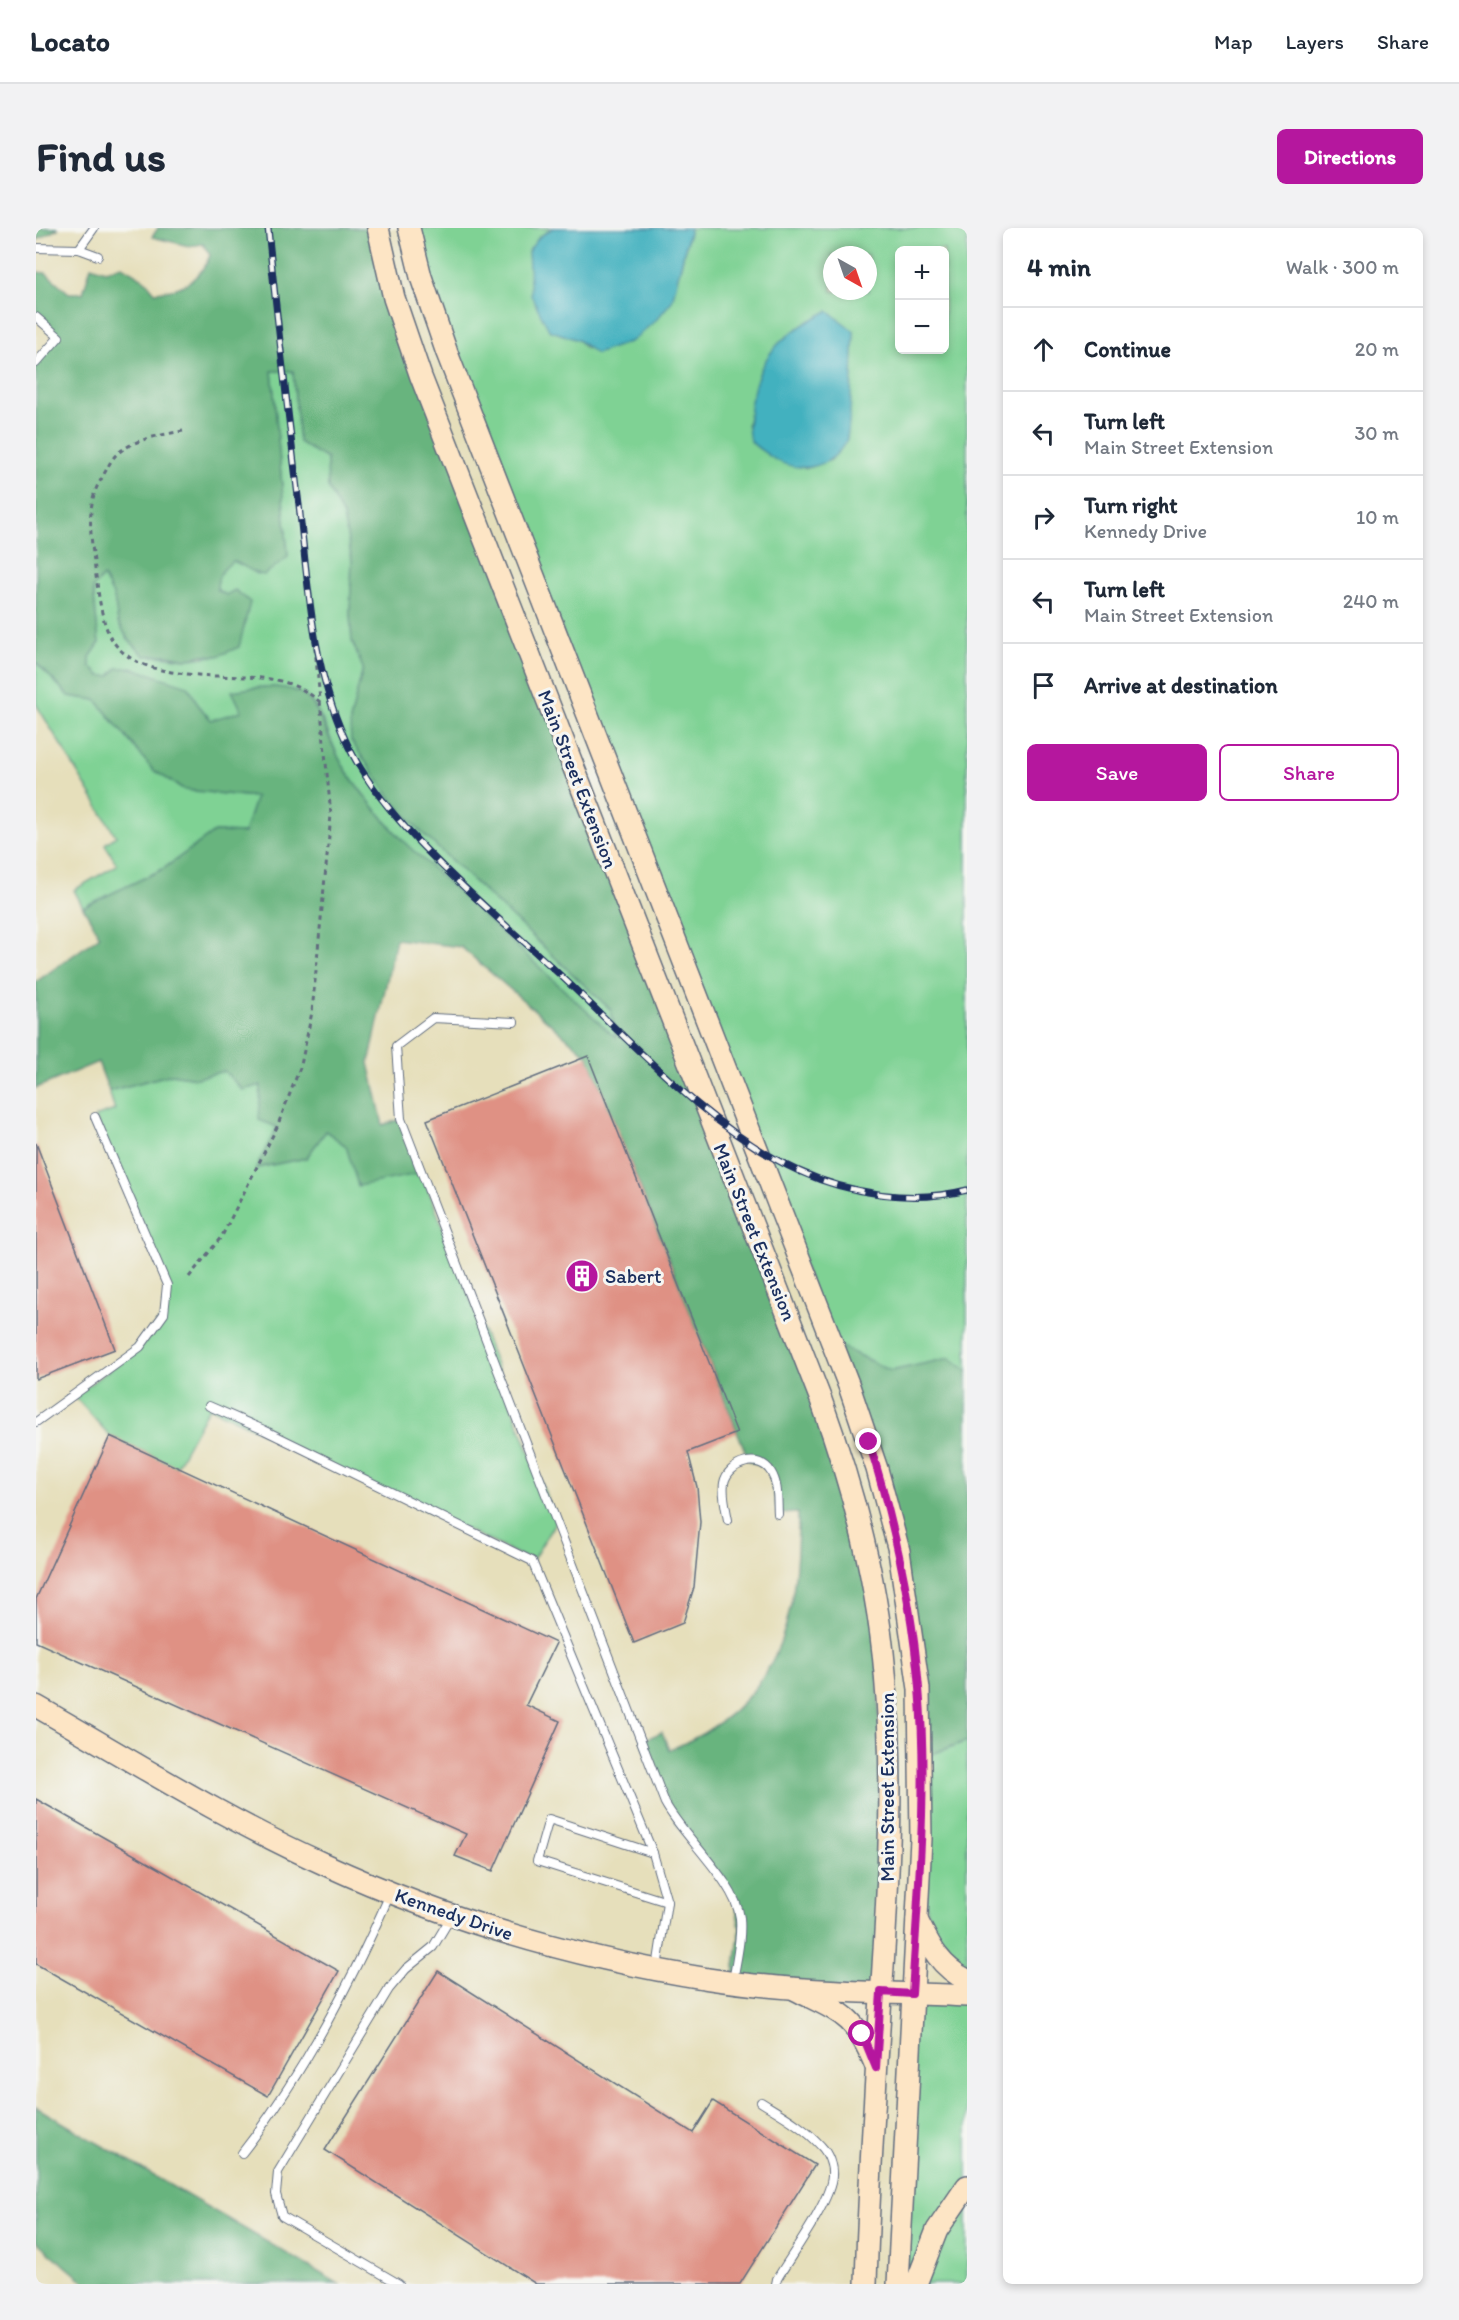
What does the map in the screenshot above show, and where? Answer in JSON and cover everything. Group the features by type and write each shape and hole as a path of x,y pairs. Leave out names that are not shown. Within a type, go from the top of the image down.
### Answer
{"main road":[{"name":"Main Street Extension","path":"378,228 394,298 421,377 814,1383 848,1480 874,1590 890,1729 890,1832 866,2284"},
{"name":"Main Street Extension","path":"409,228 421,277 447,353 841,1365 878,1469 905,1587 919,1689 922,1798 898,2284"},
{"name":"Kennedy Drive","path":"36,1706 263,1834 323,1864 451,1915 567,1950 656,1970 733,1982 790,1987 967,1996"},
{"path":"916,1920 939,1959 967,1980"},
{"path":"790,1987 837,2011 853,2023 862,2034 876,2068"},
{"path":"916,2284 937,2230 967,2186"}],"lane":[{"path":"79,249 94,228"},
{"path":"36,248 79,249 98,256"},
{"path":"36,317 59,337 36,363"},
{"path":"514,1022 433,1018 396,1046 401,1119 665,1803 677,1824 734,1897 740,1928 733,1982"},
{"path":"36,1422 140,1347 164,1314 167,1285 95,1117"},
{"path":"209,1407 264,1430 531,1561 653,1853 667,1902 656,1970"},
{"path":"728,1520 724,1492 726,1476 737,1465 749,1461 764,1464 773,1475 777,1490 778,1514"},
{"path":"653,1853 549,1819 537,1861 667,1902"},
{"path":"242,2153 277,2105 329,2018 391,1893"},
{"path":"399,2284 282,2216 276,2194 278,2172 389,1989 406,1969 433,1947 451,1915"},
{"path":"761,2102 802,2127 823,2147 829,2158 832,2176 826,2197 776,2284"}],"path":[{"path":"183,430 148,438 116,456 96,487 91,518 99,596 108,631 117,646 143,664 174,674 276,680 305,689 322,703"},
{"path":"189,1277 222,1236 277,1126 300,1065 312,1012 331,815 315,648"}],"green space":[{"path":"36,228 59,228 37,240"},
{"path":"158,228 378,228 386,269 821,1400 878,1617 881,1992 733,1982 740,1928 734,1897 677,1824 642,1741 662,1732 669,1750 706,1732 736,1710 758,1684 775,1656 786,1624 797,1553 798,1513 778,1514 769,1469 749,1461 588,1056 461,947 396,939 369,1063 383,1125 401,1119 422,1173 358,1186 346,1146 326,1131 306,1158 256,1168 277,1127 259,1120 261,1085 243,1090 224,1071 196,1078 172,1074 109,1091 98,1062 36,1088 36,982 100,936 83,907 163,869 214,832 244,833 256,797 185,790 153,770 96,700 69,696 36,662 36,363 59,337 36,317 36,272 46,273 69,293 83,293 91,266 105,271 122,266 145,280 155,292 173,289 189,282 202,271 210,255 203,244 189,246 152,237","holes":["272,371 293,371 299,442 327,459 328,488 343,516 352,560 350,614 352,641 363,668 350,721 351,741 394,802 418,829 611,1010 616,1038 396,834 349,775 318,713 307,698 298,692 276,687 232,691 242,711 211,720 199,706 188,686 132,668 117,668 110,676 100,676 90,666 90,657 99,644 93,588 103,576 114,597 118,622 128,639 145,656 167,655 186,659 203,655 218,656 239,647 250,602 235,590 226,595 217,590 218,580 223,570 233,561 264,575 288,557"]},
{"path":"409,228 553,228 539,237 549,330 578,340 586,349 680,270 690,228 967,228 967,1371 950,1358 891,1371 833,1343","holes":["854,331 847,439 831,460 805,469 747,426 750,411"]},
{"path":"272,371 293,371 299,442 327,459 328,488 343,516 352,560 350,614 352,641 363,668 350,721 418,829 611,1010 616,1039 396,834 349,775 338,757 316,708 303,696 294,691 274,687 233,691 242,712 211,720 199,706 188,686 101,676 90,666 90,657 99,644 93,587 103,576 114,597 118,622 128,639 145,656 192,659 218,656 226,595 217,589 217,584 223,570 233,561 248,567 256,574 288,557"},
{"path":"36,662 69,696 96,700 153,770 185,790 256,797 244,833 214,832 163,869 83,907 74,890 117,865 105,844 116,836 36,704"},
{"path":"224,1071 243,1090 262,1085 277,1127 257,1168 306,1158 326,1131 346,1146 422,1173 556,1521 532,1561 209,1407 176,1467 110,1436 74,1396 140,1347 164,1314 167,1285 95,1117 115,1110 109,1091 172,1074 196,1078"},
{"path":"833,1343 891,1371 950,1358 967,1371 967,1741 921,1758 909,1605"},
{"path":"967,1741 967,1980 930,1946 921,1839 921,1758"},
{"path":"912,1993 967,1996 967,2284 898,2284"},
{"path":"36,2107 339,2284 87,2284 36,2241"}],"water":[{"path":"553,228 690,228 672,301 657,319 632,341 596,354 578,340 549,330 531,295 528,252 539,237"},
{"path":"828,311 854,331 848,434 839,451 821,464 810,467 789,465 768,455 751,441 748,425 753,391 765,361 774,349 797,329"}],"building":[{"name":"Sabert","path":"588,1056 737,1433 688,1452 697,1487 700,1522 694,1587 683,1623 634,1643 427,1120"},
{"path":"36,1143 115,1349 36,1379"},
{"path":"110,1436 556,1643 526,1705 560,1721 493,1871 455,1856 466,1834 36,1642 36,1599"},
{"path":"36,1799 339,1971 268,2096 36,1964"},
{"path":"438,1971 693,2133 713,2101 815,2165 740,2284 536,2284 325,2150"}],"railway":[{"path":"268,228 309,595 318,654 325,683 345,739 362,771 385,803 411,834 471,894 672,1082 734,1132 799,1171 839,1186 903,1196 925,1196 967,1190"}],"place":[{"name":"Sabert","path":"582,1276"}],"route":[{"path":"862,2034 876,2068 881,1992 912,1994 922,1807 921,1718 909,1605 885,1495 869,1442"}]}
